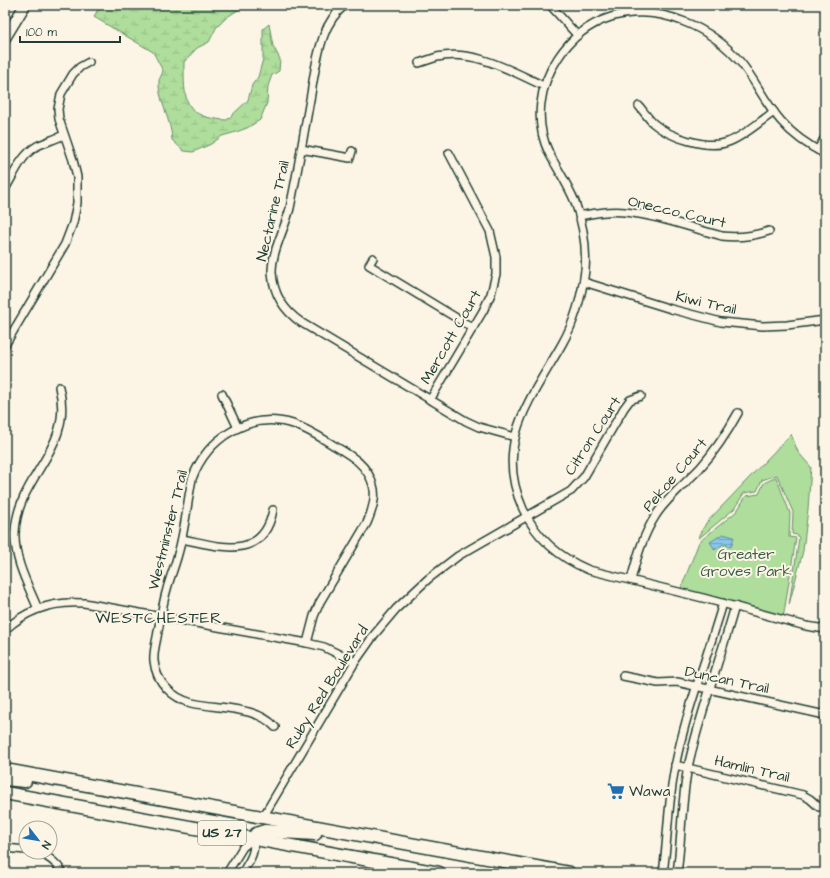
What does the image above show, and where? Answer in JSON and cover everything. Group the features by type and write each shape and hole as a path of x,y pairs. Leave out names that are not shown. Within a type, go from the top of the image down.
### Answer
{"highway":[{"name":"US 27","path":"5,770 569,873"},
{"path":"5,779 25,781 123,799 135,799 144,795"},
{"name":"US 27","path":"5,793 438,873"},
{"path":"253,839 259,832 268,830 310,834 416,853 424,852 431,848"}],"main road":[{"path":"5,38 24,5"}],"street":[{"name":"Nectarine Trail","path":"344,5 335,14 329,24 318,52 290,209 272,267 274,282 280,299 290,314 297,319 430,400 479,427 515,437"},
{"path":"550,5 577,35"},
{"path":"825,154 805,143 787,127 774,112 750,74 727,48 712,37 687,23 674,18 654,14 624,14 598,22 577,35 564,49 556,61 544,86 540,105 540,116 545,143 568,189 579,216 586,252 584,282 578,308 571,326 563,343 526,407 515,437 513,458 514,480 518,495 527,516 535,529 551,548 563,557 589,570 735,606 806,626 825,629"},
{"path":"419,63 445,56 472,58 500,66 544,86"},
{"path":"5,345 65,244 73,223 77,203 78,184 73,160 58,119 58,109 60,99 76,70 89,62"},
{"path":"639,106 648,118 660,128 693,142 711,145 727,143 735,140 774,112"},
{"path":"5,190 23,159 29,152 38,146 64,136"},
{"path":"818,150 825,137"},
{"path":"301,149 350,158 352,151"},
{"name":"Mercott Court","path":"430,400 473,328 491,294 496,274 494,243 488,225 449,153"},
{"name":"Onecco Court","path":"579,216 596,213 625,212 645,215 722,236 732,237 752,236 769,232"},
{"path":"373,258 369,265 473,328"},
{"name":"Kiwi Trail","path":"584,282 671,309 721,322 763,326 787,325 825,320"},
{"path":"38,609 18,560 15,542 15,527 18,511 24,496 52,449 58,434 62,413 59,387"},
{"path":"222,394 238,428"},
{"name":"Citron Court","path":"527,516 566,495 576,486 584,477 624,408 630,400 641,396"},
{"name":"Pekoe Court","path":"631,580 641,544 656,515 673,494 710,456 738,413"},
{"name":"Westminster Trail","path":"275,727 268,720 254,714 185,700 170,692 160,678 154,661 154,652 166,590 177,559 182,539 195,470 214,443 238,428 251,424 269,421 287,423 303,428 354,457 367,472 373,486 374,500 372,511 367,523 320,602 314,616 307,643"},
{"path":"182,539 237,548 247,546 256,541 266,530 271,521 273,510"},
{"name":"Ruby Red Boulevard","path":"264,817 354,662 396,609 428,579 458,556 527,516"},
{"path":"5,630 18,619 38,609 60,603 91,603 307,643 324,647 354,662"},
{"path":"663,873 667,842 669,804 675,765 686,723 723,603"},
{"path":"677,873 681,844 683,804 688,768 735,606"},
{"name":"Duncan Trail","path":"623,676 658,683 676,682 697,686 825,715"},
{"name":"Hamlin Trail","path":"675,765 803,794 819,807"},
{"path":"227,873 243,847 253,839"},
{"path":"242,873 254,850 253,839"},
{"path":"5,848 18,849"},
{"path":"52,860 63,873"}],"green space":[{"path":"100,5 246,5 227,17 216,28 209,42 197,48 184,62 186,97 194,111 213,118 227,120 248,100 252,85 258,77 263,59 263,29 269,24 273,46 280,59 279,71 272,75 268,86 267,103 260,120 247,128 222,136 211,144 193,152 184,151 172,140 170,125 162,102 159,87 159,80 163,71 153,52 94,17"},
{"path":"791,434 798,452 811,467 803,551 789,605 799,538 797,535 792,534 793,512 777,475 762,480 757,491 744,493 734,509 698,539 706,523"},
{"name":"Greater Groves Park","path":"776,477 790,513 789,537 796,538 783,619 680,591 699,542 737,511 746,496 759,494 764,483"}],"water":[{"path":"723,534 734,537 731,547 723,544 715,550 710,542"}],"place":[{"name":"Wawa","path":"616,791"}],"district":[{"name":"WESTCHESTER","path":"159,618"}]}
